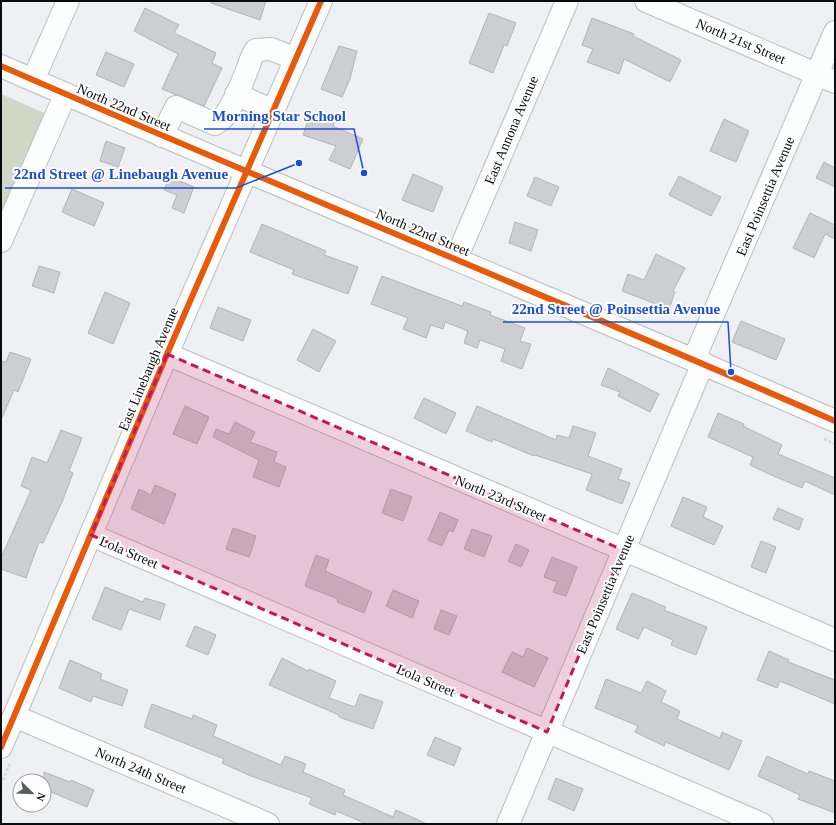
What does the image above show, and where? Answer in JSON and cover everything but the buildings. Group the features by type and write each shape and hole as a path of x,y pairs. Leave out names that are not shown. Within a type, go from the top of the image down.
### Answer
{"street":[{"path":"33,80 68,1"},
{"name":"East Linebaugh Avenue","path":"1,747 167,354 321,1"},
{"name":"East Annona Avenue","path":"456,259 567,1"},
{"name":"North 21st Street","path":"646,1 826,78"},
{"name":"East Poinsettia Avenue","path":"508,824 623,550 699,361 826,78 835,32"},
{"path":"202,154 215,124 226,115 248,69 252,54 256,50 271,49 296,58"},
{"name":"North 22nd Street","path":"1,66 246,173 699,361 835,421"},
{"path":"1,241 65,94"},
{"path":"236,94 273,111"},
{"path":"162,136 176,108 215,124"},
{"name":"North 23rd Street","path":"167,354 835,640"},
{"name":"Lola Street","path":"91,535 762,824"},
{"name":"North 24th Street","path":"14,716 268,824"}],"highlighted area":[{"path":"167,354 623,550 547,732 91,535"}],"green space":[{"path":"1,94 51,116 1,231"}],"cycle path":[{"path":"1,747 167,354 321,1"},
{"path":"1,66 209,156 835,421"}],"place":[{"name":"22nd Street @ Linebaugh Avenue","path":"299,163"},
{"name":"Morning Star School","path":"364,173"},
{"name":"22nd Street @ Poinsettia Avenue","path":"731,372"}]}
